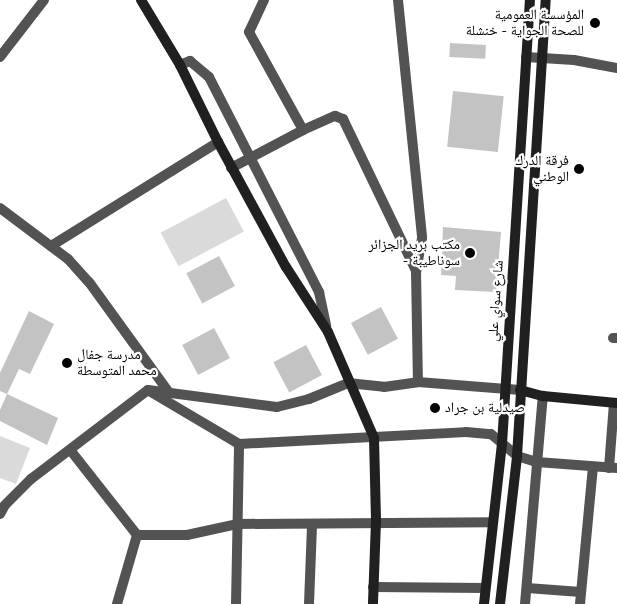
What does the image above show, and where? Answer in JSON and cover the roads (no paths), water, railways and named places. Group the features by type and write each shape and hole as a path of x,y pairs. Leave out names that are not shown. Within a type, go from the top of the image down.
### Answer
{"main road":[{"path":"141,0 180,65 231,168 286,267 328,332 348,383 374,438 376,521 373,604"},
{"name":"شارع سواي علي","path":"484,604 502,444 504,387 530,0"},
{"name":"شارع سواي علي","path":"500,604 517,456 546,0"},
{"path":"513,258 528,260"},
{"path":"520,390 543,396 616,403"}],"street":[{"path":"0,57 44,0"},
{"path":"264,0 249,32 303,130"},
{"path":"398,0 422,238 416,271 418,382"},
{"path":"526,57 541,57 617,68"},
{"path":"180,65 190,61 209,77 319,292 328,332"},
{"path":"231,168 303,130 335,116 343,119 416,271"},
{"path":"51,246 218,142"},
{"path":"0,208 51,246 89,282 168,391"},
{"path":"0,514 5,505 31,480 148,390 168,391 276,407 309,399 348,383 384,387 418,382 504,387 520,390"},
{"path":"148,390 239,444 466,432 491,434 517,456 537,462 613,468 616,403"},
{"path":"525,604 543,396"},
{"path":"236,604 239,444"},
{"path":"70,451 137,535"},
{"path":"580,604 593,467"},
{"path":"137,535 187,535 237,524 312,525 376,521 492,522"},
{"path":"309,604 312,525"},
{"path":"117,604 137,535"},
{"path":"373,587 485,588"},
{"path":"527,588 581,592"}],"place":[{"name":"المؤسسة العمومية للصحة الجواية - خنشلة","path":"595,23"},
{"name":"فرقة الدرك الوطني","path":"579,169"},
{"name":"مكتب بريد الجزائر - سوناطيبة","path":"470,253"},
{"name":"مدرسة جفال محمد المتوسطة","path":"67,363"},
{"name":"صيدلية بن جراد","path":"435,408"}]}
